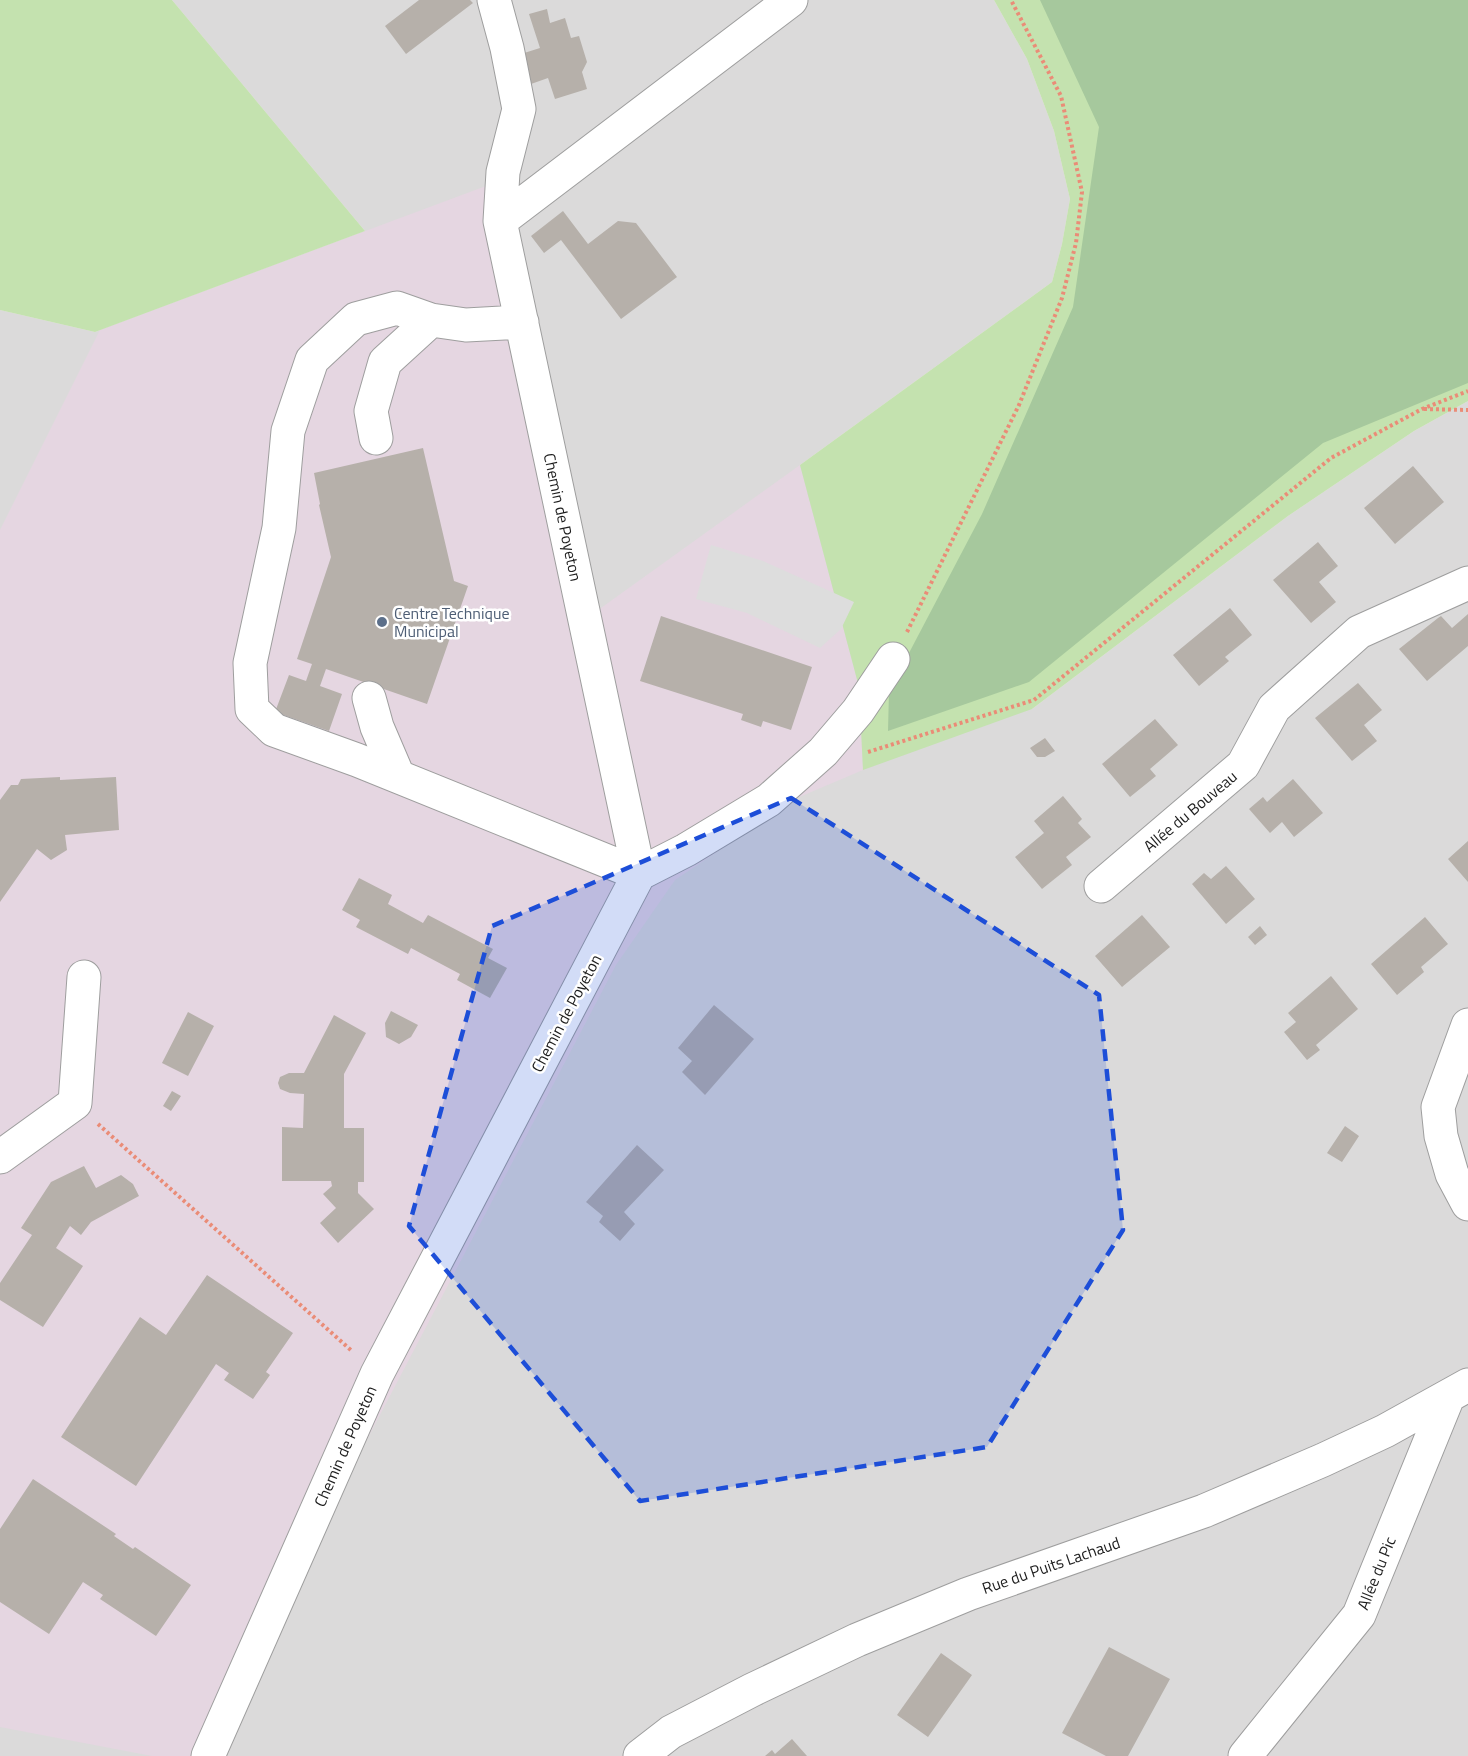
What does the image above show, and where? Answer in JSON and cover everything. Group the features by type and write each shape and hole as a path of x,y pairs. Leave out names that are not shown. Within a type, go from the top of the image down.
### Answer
{"street":[{"name":"Chemin de Poyeton","path":"208,1756 377,1374 639,874 500,221 503,172 519,109 507,48 494,0"},
{"path":"500,221 791,0"},
{"path":"522,322 466,325 431,320 398,309 356,319 312,360 288,431 279,528 250,663 252,709 274,730 398,776 639,874 686,850 769,800 823,752 858,711 893,659"},
{"path":"376,438 370,411 385,362 431,320"},
{"name":"Allée du Bouveau","path":"1101,886 1243,765 1274,708 1359,632 1468,583"},
{"path":"369,698 377,727 398,776"},
{"path":"0,1157 75,1103 84,977"},
{"path":"1468,1025 1438,1107 1441,1136 1452,1174 1468,1204"},
{"name":"Rue du Puits Lachaud","path":"640,1756 671,1732 856,1640 968,1594 1204,1511 1334,1456 1458,1391"},
{"name":"Allée du Pic","path":"1245,1756 1359,1615 1458,1391"}],"path":[{"path":"893,659 1019,405 1062,298 1076,243 1082,192 1061,96 1011,0"},
{"path":"868,752 1034,700 1331,458 1422,410 1468,391"},
{"path":"1422,410 1468,410"},
{"path":"75,1103 377,1374"}],"highlighted area":[{"path":"791,798 1099,995 1123,1230 987,1447 640,1501 409,1226 492,926"}],"shaded area":[{"path":"172,0 994,0 1027,59 1054,131 1070,199 1052,282 800,465 1032,709 1288,516 1414,431 1468,401 1468,1756 0,1756 0,310 95,332 365,231"},
{"path":"494,183 594,613 800,465 859,687 863,770 797,798 675,880 616,965 201,1756 152,1756 0,1727 0,530 100,330"},
{"path":"711,545 763,561 854,602 841,629 820,648 747,613 696,599"}],"green space":[{"path":"0,0 172,0 365,231 95,332 0,310"},
{"path":"994,0 1468,0 1468,401 1414,431 1288,516 1032,709 863,770 859,687 800,465 1052,282 1070,199 1054,131 1027,59"},
{"path":"1040,0 1468,0 1468,383 1323,443 1029,682 888,731 889,691 982,514 1073,307 1099,127"}],"building":[{"path":"419,0 470,0 473,3 406,54 385,26"},
{"path":"547,9 550,23 565,18 571,38 579,36 587,62 582,72 587,89 555,99 548,78 531,84 521,54 540,48 529,14"},
{"path":"563,211 588,244 618,221 636,223 677,277 621,319 561,240 544,253 531,236"},
{"name":"Centre Technique Municipal","path":"423,448 454,581 468,586 427,704 326,669 320,686 342,694 329,731 275,712 289,675 306,681 312,664 297,659 331,557 314,473"},
{"path":"1413,466 1444,502 1395,544 1364,508"},
{"path":"1318,542 1338,566 1319,582 1336,602 1311,623 1273,580"},
{"path":"1230,608 1252,635 1225,657 1229,661 1199,686 1173,655"},
{"path":"1468,614 1468,646 1427,681 1399,649 1441,616 1452,628"},
{"path":"661,616 812,667 791,730 763,721 761,727 741,720 743,714 640,681"},
{"path":"1358,683 1382,710 1364,725 1377,741 1352,761 1315,718"},
{"path":"1155,719 1178,745 1150,769 1156,776 1130,797 1102,764"},
{"path":"1045,738 1055,751 1045,757 1037,757 1030,748"},
{"path":"60,777 60,780 116,777 119,830 65,835 67,850 51,860 37,849 0,902 0,800 11,785 18,785 21,779"},
{"path":"1293,779 1323,813 1294,837 1282,822 1270,833 1249,809 1263,797 1267,802"},
{"path":"1063,796 1082,819 1078,823 1091,837 1066,857 1072,865 1042,889 1015,857 1044,833 1034,821"},
{"path":"1468,841 1468,882 1448,859"},
{"path":"1226,866 1255,899 1226,924 1192,884 1204,873 1211,879"},
{"path":"359,878 392,895 388,904 423,923 428,915 493,949 488,958 507,968 490,998 457,980 460,974 411,948 408,954 356,927 360,920 342,910"},
{"path":"1142,915 1170,947 1122,987 1095,956"},
{"path":"1425,917 1448,944 1421,967 1424,972 1397,995 1371,964"},
{"path":"1260,926 1267,935 1255,945 1248,937"},
{"path":"1331,976 1358,1009 1316,1045 1320,1050 1307,1060 1284,1032 1296,1022 1288,1013"},
{"path":"714,1005 754,1039 705,1095 682,1072 692,1061 678,1048"},
{"path":"391,1011 418,1025 411,1037 399,1044 386,1037 385,1023"},
{"path":"188,1012 214,1026 188,1076 162,1063"},
{"path":"334,1015 366,1033 344,1074 344,1128 364,1128 364,1182 358,1182 358,1193 374,1209 338,1243 320,1223 336,1208 323,1194 332,1186 331,1181 282,1181 282,1127 303,1128 304,1094 290,1093 280,1089 278,1083 280,1077 289,1073 304,1073"},
{"path":"172,1091 181,1096 171,1111 163,1106"},
{"path":"1345,1126 1359,1136 1342,1162 1327,1153"},
{"path":"637,1145 664,1170 624,1212 635,1224 620,1241 599,1222 603,1216 586,1202"},
{"path":"84,1166 96,1188 121,1175 133,1184 139,1196 91,1222 81,1235 70,1226 56,1248 83,1266 43,1327 0,1300 0,1283 32,1235 21,1228 51,1182"},
{"path":"207,1275 293,1333 266,1372 270,1375 253,1399 224,1380 229,1373 216,1364 136,1486 61,1437 140,1317 166,1335"},
{"path":"33,1479 116,1534 114,1536 133,1549 135,1547 191,1585 156,1636 100,1599 103,1595 83,1582 49,1634 0,1602 0,1529"},
{"path":"1109,1647 1170,1679 1128,1756 1106,1756 1062,1733"},
{"path":"941,1653 972,1675 928,1737 897,1715"},
{"path":"792,1739 807,1756 765,1756 772,1750 775,1754"}],"place":[{"name":"Centre Technique Municipal","path":"382,622"}]}
